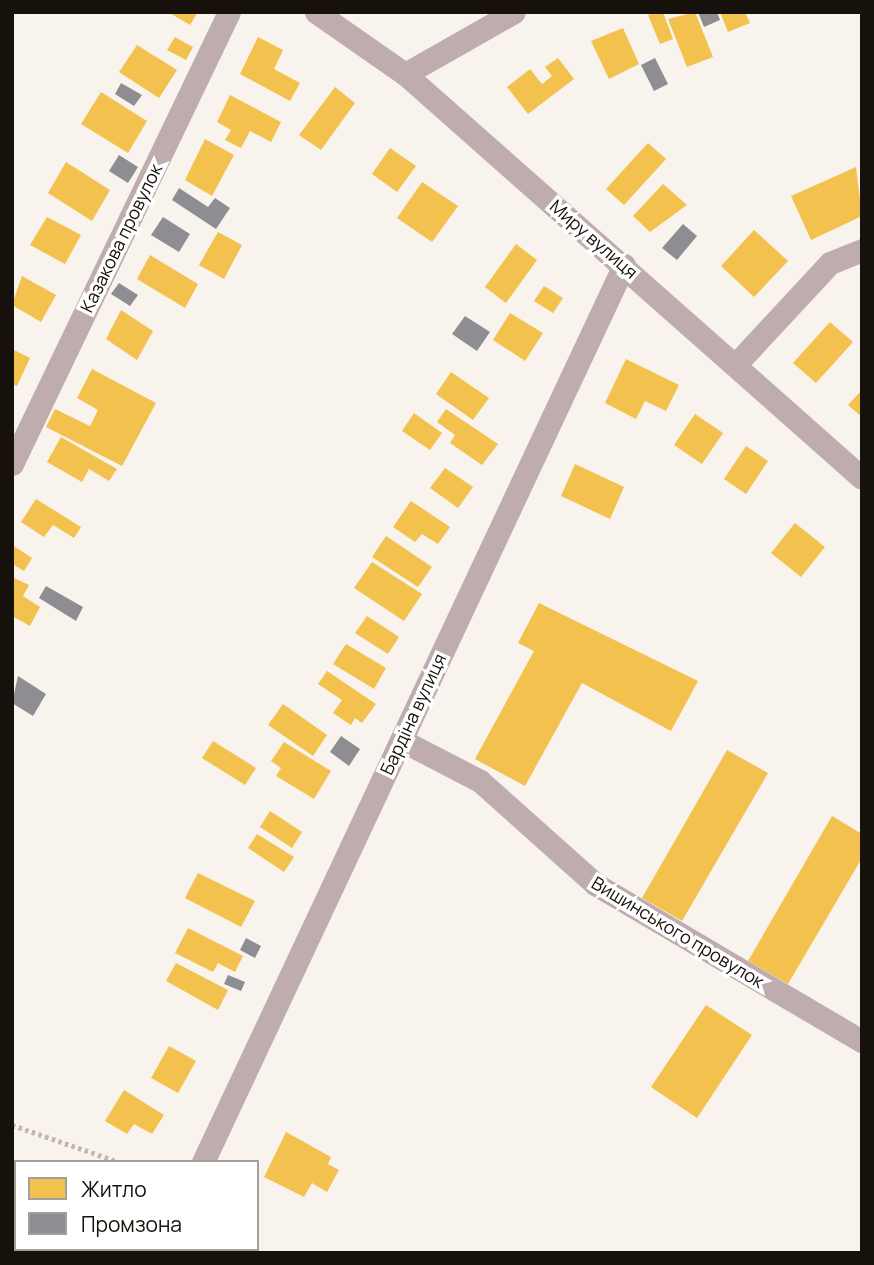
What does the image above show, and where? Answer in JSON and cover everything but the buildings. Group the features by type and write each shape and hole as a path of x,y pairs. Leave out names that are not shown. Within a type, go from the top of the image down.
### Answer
{"street":[{"name":"Казакова провулок","path":"12,464 229,12"},
{"name":"Миру вулиця","path":"316,12 405,74 737,363 862,478"},
{"path":"405,74 514,12"},
{"path":"737,363 830,263 862,250"},
{"name":"Бардіна вулиця","path":"204,1160 624,265"},
{"name":"Вишинського провулок","path":"401,740 480,781 595,884 862,1041"}],"path":[{"path":"12,1125 113,1160"}]}
